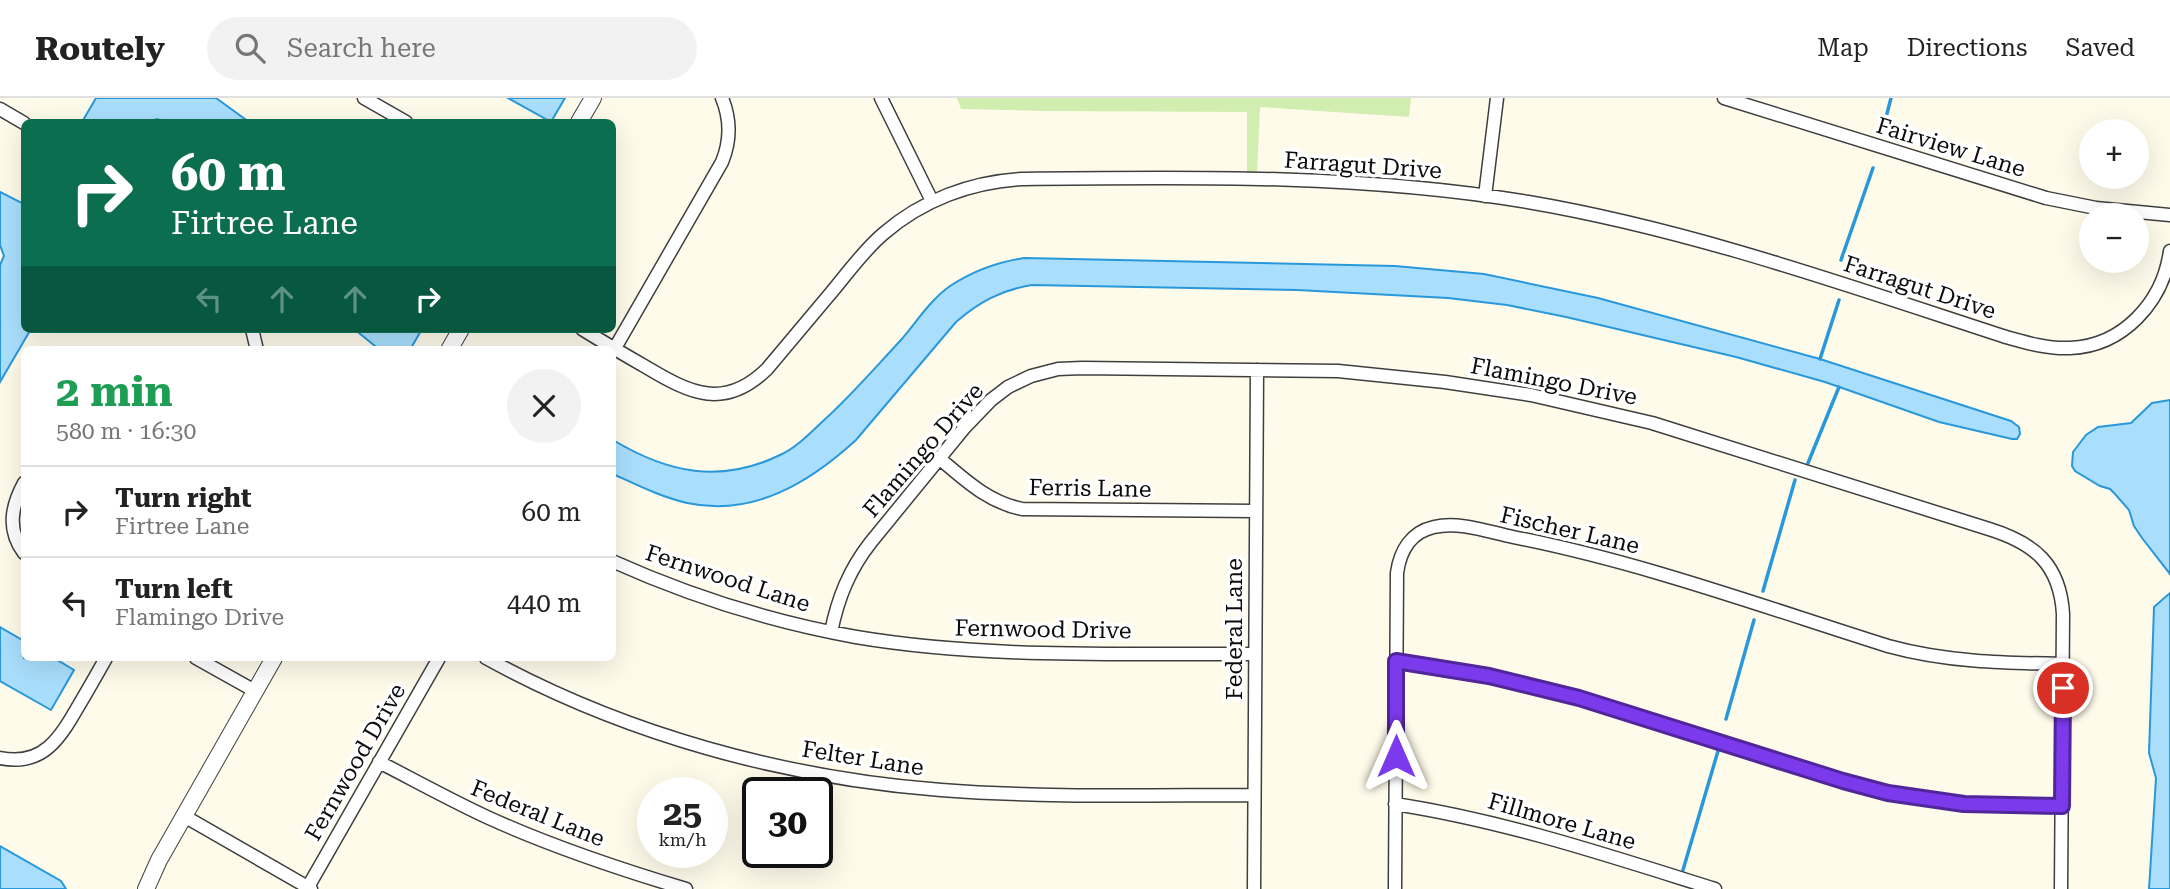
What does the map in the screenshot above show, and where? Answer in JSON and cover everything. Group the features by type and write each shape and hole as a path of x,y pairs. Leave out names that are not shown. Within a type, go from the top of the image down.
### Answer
{"street":[{"path":"364,98 401,119"},
{"path":"581,119 593,98"},
{"path":"616,346 722,162 729,140 729,128 722,98"},
{"path":"881,98 932,201"},
{"path":"1485,196 1497,98"},
{"name":"Fairview Lane","path":"1724,98 2046,198 2086,207 2170,215"},
{"path":"0,109 21,121"},
{"name":"Farragut Drive","path":"616,349 674,384 691,391 715,395 737,390 752,383 767,369 878,239 906,216 932,201 999,181 1317,180 1485,196 1576,211 1689,238 2006,337 2051,348 2091,345 2116,334 2130,324 2148,307 2158,292 2170,251"},
{"name":"Farragut Drive","path":"589,333 612,346"},
{"name":"Flamingo Drive","path":"831,632 841,592 855,563 939,458 972,418 991,400 1015,383 1045,372 1082,368 1318,370 1397,376 1506,390 1565,402 1652,423 2011,536 2039,555 2057,583 2062,605 2061,889"},
{"name":"Federal Lane","path":"1254,889 1257,370"},
{"name":"Ferris Lane","path":"939,458 992,500 1022,509 1256,511"},
{"path":"21,489 12,517 14,536 21,548"},
{"name":"Fischer Lane","path":"1395,889 1397,573 1400,557 1408,543 1432,527 1445,526 1494,533 1599,556 1911,652 1978,662 2063,664"},
{"name":"Fernwood Lane","path":"616,563 719,603 831,632"},
{"name":"Fernwood Drive","path":"831,632 898,643 989,651 1255,654"},
{"path":"0,758 21,760 50,747 65,729 104,661"},
{"path":"201,661 255,691"},
{"path":"146,889 159,860 272,661"},
{"name":"Fernwood Drive","path":"310,888 437,661"},
{"name":"Felter Lane","path":"492,661 551,690 643,726 732,754 819,774 911,788 970,792 1254,795"},
{"path":"1396,661 1489,676 1571,696 1888,793 1964,804 2062,806"},
{"name":"Federal Lane","path":"379,762 504,824 612,866 686,889"},
{"name":"Fillmore Lane","path":"1395,804 1522,830 1715,889"},
{"path":"184,816 310,888"}],"green space":[{"path":"957,98 1411,98 1409,117 1260,107 1257,175 1247,176 1247,112 961,109"}],"water":[{"path":"96,98 216,98 245,119 157,119 84,119"},
{"path":"508,98 565,98 553,119 546,119"},
{"path":"0,192 21,202 21,333 29,333 0,382 0,265 4,256 0,245"},
{"path":"1024,258 1395,266 1484,274 1598,298 1820,359 2011,421 2019,427 2020,434 2017,439 2012,439 1939,422 1825,382 1736,357 1507,305 1448,298 1297,290 1032,285 1000,294 956,322 856,440 819,470 779,493 757,501 711,506 668,497 616,475 616,442 654,460 695,471 736,470 786,452 797,445 852,393 942,292 976,272"},
{"path":"359,333 420,333 412,346 375,346"},
{"path":"2170,400 2170,574 2142,538 2134,526 2129,510 2115,494 2075,471 2072,466 2073,452 2086,435 2098,427 2131,423 2152,403"},
{"path":"2170,593 2170,889 2149,889 2156,778 2149,753 2154,607"},
{"path":"0,627 21,639 21,661 59,661 74,670 51,710 0,681"},
{"path":"0,846 61,881 66,889 0,889"}],"waterway":[{"path":"1883,129 1891,98"},
{"path":"1841,260 1873,168"},
{"path":"1820,359 1839,300"},
{"path":"1808,463 1839,387"},
{"path":"1763,591 1795,480"},
{"path":"1726,719 1754,620"},
{"path":"1683,870 1718,751"}],"route":[{"path":"1396,756 1396,661 1489,676 1579,698 1888,793 1964,804 2062,806 2063,688"}]}
